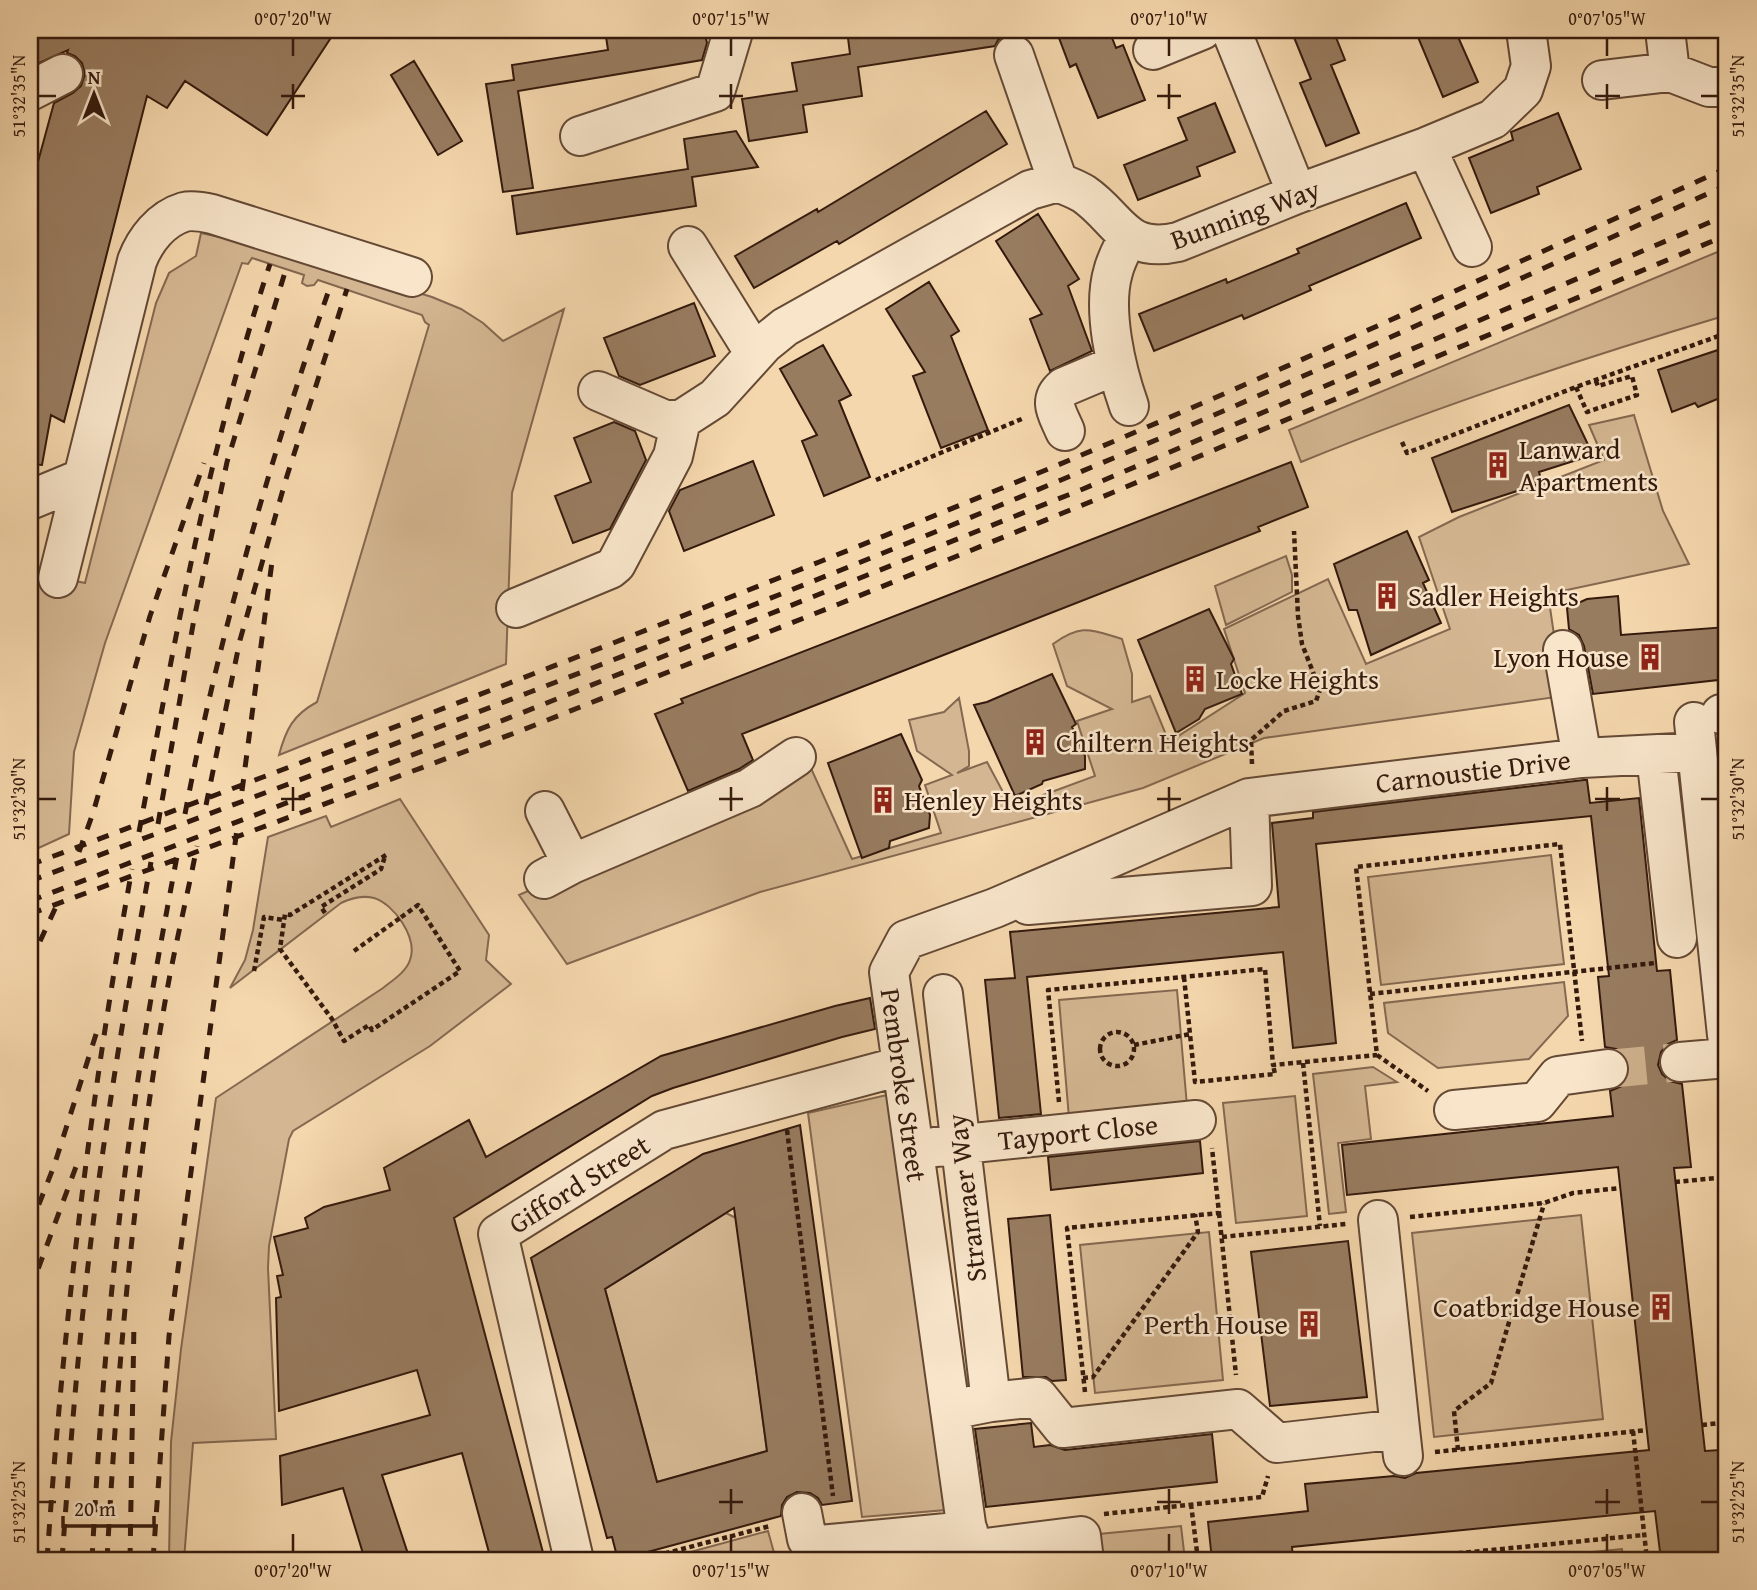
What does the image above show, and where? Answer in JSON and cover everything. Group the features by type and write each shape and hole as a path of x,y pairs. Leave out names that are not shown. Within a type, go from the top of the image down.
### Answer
{"street":[{"path":"580,136 715,92 737,30"},
{"path":"1153,50 1202,30"},
{"path":"1231,30 1297,194"},
{"name":"Bunning Way","path":"1058,182 1084,194 1128,237 1161,246 1178,242 1493,119 1523,90 1531,66 1526,30"},
{"path":"1665,30 1670,72"},
{"path":"598,391 665,420 681,420 715,398 774,335 796,320 1030,190 1058,182 1014,55"},
{"path":"1602,80 1670,72 1709,87 1727,88"},
{"path":"30,91 63,74"},
{"path":"1426,147 1472,247"},
{"path":"58,578 56,489 137,261 148,238 184,212 212,214 412,277"},
{"path":"1128,237 1112,274 1110,302 1116,365 1129,406"},
{"path":"688,246 755,354"},
{"path":"1060,418 1054,398 1064,387 1116,365"},
{"path":"516,608 610,569 616,564 673,456 681,420"},
{"path":"1563,650 1582,758"},
{"name":"Carnoustie Drive","path":"1251,785 1628,754 1656,755 1710,725 1727,1035"},
{"path":"1656,755 1672,950"},
{"path":"545,811 558,872 750,788 796,757"},
{"path":"995,908 1252,886 1251,785"},
{"name":"Pembroke Street","path":"970,1547 889,972 906,940 995,908 1251,785"},
{"name":"Stranraer Way","path":"943,994 990,1402"},
{"path":"1680,1062 1727,1058"},
{"name":"Gifford Street","path":"574,1560 498,1234 664,1130 901,1066"},
{"path":"1454,1110 1536,1102 1558,1076 1591,1070"},
{"name":"Tayport Close","path":"912,1149 1205,1120"},
{"path":"950,1410 1038,1397 1063,1428 1238,1409 1277,1443 1400,1428 1378,1220"},
{"path":"789,1518 807,1539 820,1545 970,1547 1081,1536 1084,1560"}],"path":[{"path":"1402,442 1407,453 1595,379 1727,333"},
{"path":"1576,387 1587,412 1637,395 1632,376 1598,386 1595,379"},
{"path":"876,480 1060,418"},
{"path":"1251,785 1251,740 1284,711 1316,701 1320,690 1302,643 1294,531"},
{"path":"1377,1055 1356,867 1560,844 1574,971 1591,1070"},
{"path":"325,913 321,906 381,869 386,855 290,915 285,914 280,948 344,1041 369,1026 372,1030 460,971 418,905 354,951"},
{"path":"254,971 264,917 284,920"},
{"path":"1370,994 1574,971 1672,950"},
{"path":"1062,1134 1048,990 1265,969 1275,1073 1195,1082 1184,977"},
{"path":"1114,1032 1125,1033 1134,1045 1132,1059 1123,1065 1112,1065 1103,1059 1101,1054 1103,1038 1114,1032"},
{"path":"1134,1045 1190,1034"},
{"path":"1273,1065 1377,1055 1454,1110"},
{"path":"1303,1063 1320,1226"},
{"path":"1205,1081 1205,1120 1222,1237 1236,1381"},
{"path":"783,1098 839,1544"},
{"path":"1675,1182 1727,1177"},
{"path":"1222,1237 1544,1203 1573,1194 1620,1188"},
{"path":"1458,1450 1454,1411 1490,1383 1544,1203"},
{"path":"1086,1400 1067,1228 1219,1213"},
{"path":"1083,1378 1093,1377 1198,1232 1195,1214"},
{"path":"1702,1425 1727,1422"},
{"path":"1400,1428 1458,1450 1647,1430"},
{"path":"1633,1431 1647,1560"},
{"path":"1100,1515 1262,1497 1277,1443"},
{"path":"1191,1504 1198,1560"},
{"path":"640,1560 789,1518"},
{"path":"1390,1560 1644,1535"}],"shaded area":[{"path":"201,233 276,249 432,297 461,309 483,323 503,341 564,309 512,493 506,664 279,755 296,718 317,702 429,325 422,315 318,280 314,285 307,286 302,283 304,275 252,258 248,264 242,263 105,643 74,752 69,834 30,852 30,571 85,583 156,303 169,273 196,256"},
{"path":"1727,248 1727,315 1512,383 1301,462 1289,430"},
{"path":"1634,415 1663,511 1689,564 1548,594 1563,696 1264,738 1143,788 760,892 567,964 519,895 810,766 852,859 941,833 925,785 952,775 917,751 909,720 944,712 959,698 969,751 969,766 957,773 987,762 1011,807 1095,776 1077,721 1112,709 1067,686 1053,644 1079,631 1094,631 1122,639 1132,674 1132,702 1150,696 1169,742 1245,693 1224,629 1328,579 1366,664 1450,629 1419,537 1459,517 1604,460 1589,425"},
{"path":"1286,556 1292,575 1292,592 1226,625 1215,586"},
{"path":"400,799 489,935 486,960 511,984 430,1046 293,1131 289,1139 269,1246 276,1439 193,1443 184,1560 169,1560 171,1442 181,1349 216,1098 399,976 406,968 412,951 407,932 389,907 374,898 357,898 341,903 230,988 245,960 253,930 268,837 326,816 331,827"},
{"path":"1551,855 1564,964 1381,985 1368,877"},
{"path":"1564,982 1568,1016 1529,1059 1438,1068 1388,1033 1384,1003"},
{"path":"1177,990 1187,1106 1069,1118 1059,1000"},
{"path":"1373,1067 1397,1082 1365,1086 1371,1139 1338,1143 1346,1212 1329,1214 1313,1074"},
{"path":"887,1095 946,1510 862,1517 808,1113"},
{"path":"1295,1096 1307,1216 1236,1223 1223,1103"},
{"path":"726,1213 736,1218 767,1451 657,1482 605,1289"},
{"path":"1581,1215 1603,1419 1434,1437 1412,1233"},
{"path":"1209,1232 1223,1380 1095,1393 1080,1245"},
{"path":"1181,1526 1185,1560 1101,1560 1099,1534"},
{"path":"768,1531 776,1560 661,1560"},
{"path":"1622,1549 1623,1560 1508,1560"}],"building":[{"path":"30,30 336,30 267,135 185,81 167,108 147,96 64,422 51,415 42,465 30,464 30,191 54,103 81,86 85,74 82,63 67,53 68,50 30,67"},
{"path":"605,30 704,30 707,43 702,60 518,91 533,188 503,192 486,84 514,80 512,65 608,50"},
{"path":"847,30 1006,30 1006,35 998,40 995,46 858,67 862,96 803,105 807,132 749,141 742,99 797,91 792,63 850,54"},
{"path":"1056,30 1109,30 1116,48 1123,45 1145,100 1098,118 1076,64 1070,67"},
{"path":"1291,30 1333,30 1345,60 1331,65 1359,133 1326,146 1300,83 1311,79"},
{"path":"1415,30 1455,30 1478,82 1443,97"},
{"path":"414,61 462,141 438,155 391,75"},
{"path":"1215,103 1235,152 1197,167 1200,176 1138,200 1124,165 1187,140 1178,118"},
{"path":"986,111 1007,144 839,244 837,241 754,288 735,256 817,209 818,212"},
{"path":"1558,113 1581,169 1537,187 1539,194 1491,213 1469,158 1513,140 1511,132"},
{"path":"736,131 758,167 692,177 696,206 517,234 512,196 688,169 684,139"},
{"path":"1406,203 1421,238 1309,286 1311,290 1244,319 1242,315 1154,351 1139,314 1226,279 1227,283 1299,253 1297,249"},
{"path":"1038,214 1079,279 1068,286 1092,351 1050,371 1030,319 1042,314 996,241"},
{"path":"929,282 959,331 951,336 988,430 941,448 913,376 925,372 886,309"},
{"path":"694,303 715,356 640,385 619,376 604,338"},
{"path":"823,345 851,395 839,401 870,477 824,496 802,441 817,435 780,369"},
{"path":"1727,347 1727,395 1698,407 1695,403 1672,412 1658,370"},
{"name":"Lanward Apartments","path":"1569,405 1593,455 1539,472 1542,483 1452,512 1432,458"},
{"path":"614,422 635,431 646,460 610,529 573,543 555,496 591,482 574,438"},
{"path":"753,461 774,515 684,551 669,511 680,490"},
{"path":"1291,462 1308,507 1258,527 1260,531 742,734 753,760 688,791 655,714 683,703 681,699"},
{"name":"Sadler Heights","path":"1407,531 1429,580 1423,583 1441,623 1371,655 1357,610 1349,610 1334,564"},
{"name":"Lyon House","path":"1618,596 1621,635 1727,627 1727,679 1593,694 1584,646 1579,635 1569,629 1567,608 1587,599"},
{"name":"Locke Heights","path":"1209,609 1234,659 1231,664 1242,694 1205,709 1199,719 1176,733 1138,640"},
{"name":"Chiltern Heights","path":"1052,674 1076,724 1072,727 1085,756 1085,769 1043,781 1042,784 1015,796 974,705"},
{"name":"Henley Heights","path":"901,734 922,780 919,786 930,815 929,828 890,841 889,848 862,858 828,763"},
{"path":"1587,780 1590,803 1639,798 1657,971 1670,970 1677,1040 1668,1044 1661,1052 1658,1065 1662,1074 1670,1081 1682,1084 1691,1167 1674,1168 1705,1451 1720,1450 1727,1521 1727,1560 1661,1560 1655,1511 1292,1547 1293,1560 1212,1560 1208,1522 1308,1511 1305,1484 1394,1476 1405,1478 1416,1473 1649,1450 1618,1167 1347,1195 1342,1145 1613,1116 1610,1091 1622,1086 1628,1078 1630,1067 1625,1055 1616,1049 1605,1047 1598,977 1609,976 1591,816 1316,844 1336,1043 1293,1048 1283,952 1027,977 1041,1114 999,1118 985,980 1015,978 1010,932 1279,907 1272,823 1313,818 1313,812"},
{"path":"870,998 875,1029 652,1096 454,1218 545,1560 491,1560 462,1453 382,1475 410,1560 365,1560 343,1488 282,1505 280,1456 430,1415 417,1370 279,1411 276,1298 281,1297 277,1276 283,1275 274,1237 308,1228 305,1218 324,1207 390,1190 384,1168 469,1120 486,1157 661,1056"},
{"path":"800,1125 852,1501 822,1505 818,1498 810,1493 797,1492 787,1497 782,1505 781,1516 618,1560 612,1537 607,1538 531,1258 703,1154","holes":["734,1208 767,1451 657,1482 605,1289"]},
{"path":"1200,1141 1203,1173 1051,1190 1048,1157"},
{"path":"1050,1215 1066,1380 1052,1381 1046,1377 1023,1377 1008,1219"},
{"name":"Perth House","path":"1348,1241 1367,1397 1270,1406 1251,1252"},
{"path":"1031,1423 1034,1447 1050,1445 1065,1450 1212,1434 1217,1482 986,1507 975,1429"}],"tunnel":[{"path":"1608,1069 1680,1062"}],"railway":[{"path":"30,865 671,620 1053,467 1307,357 1727,168"},
{"path":"30,881 547,685 933,533 1228,409 1727,185"},
{"path":"30,901 514,716 1083,489 1727,215"},
{"path":"30,914 520,731 839,604 1090,502 1727,235"},
{"path":"139,832 180,617 211,474 228,404 270,264"},
{"path":"158,824 194,619 227,462 286,269"},
{"path":"185,814 214,680 248,546 331,284"},
{"path":"206,805 240,640 286,479 347,289"},
{"path":"79,852 93,813 150,616 204,463"},
{"path":"242,791 273,554"},
{"path":"153,1560 169,1336 237,829"},
{"path":"107,1560 121,1350 135,1210 169,982 197,846"},
{"path":"92,1560 103,1390 119,1220 144,1043 178,851"},
{"path":"62,1560 77,1373 92,1233 116,1064 151,862"},
{"path":"47,1560 61,1386 80,1213 103,1041 132,869"},
{"path":"30,963 60,898"},
{"path":"30,1227 54,1166 99,1025"},
{"path":"30,1291 80,1156"},
{"path":"130,1560 134,1321"}],"place":[{"name":"Lanward Apartments","path":"1498,465"},
{"name":"Sadler Heights","path":"1387,596"},
{"name":"Lyon House","path":"1650,657"},
{"name":"Locke Heights","path":"1195,679"},
{"name":"Chiltern Heights","path":"1035,742"},
{"name":"Henley Heights","path":"883,800"},
{"name":"Coatbridge House","path":"1661,1307"},
{"name":"Perth House","path":"1309,1324"}]}
